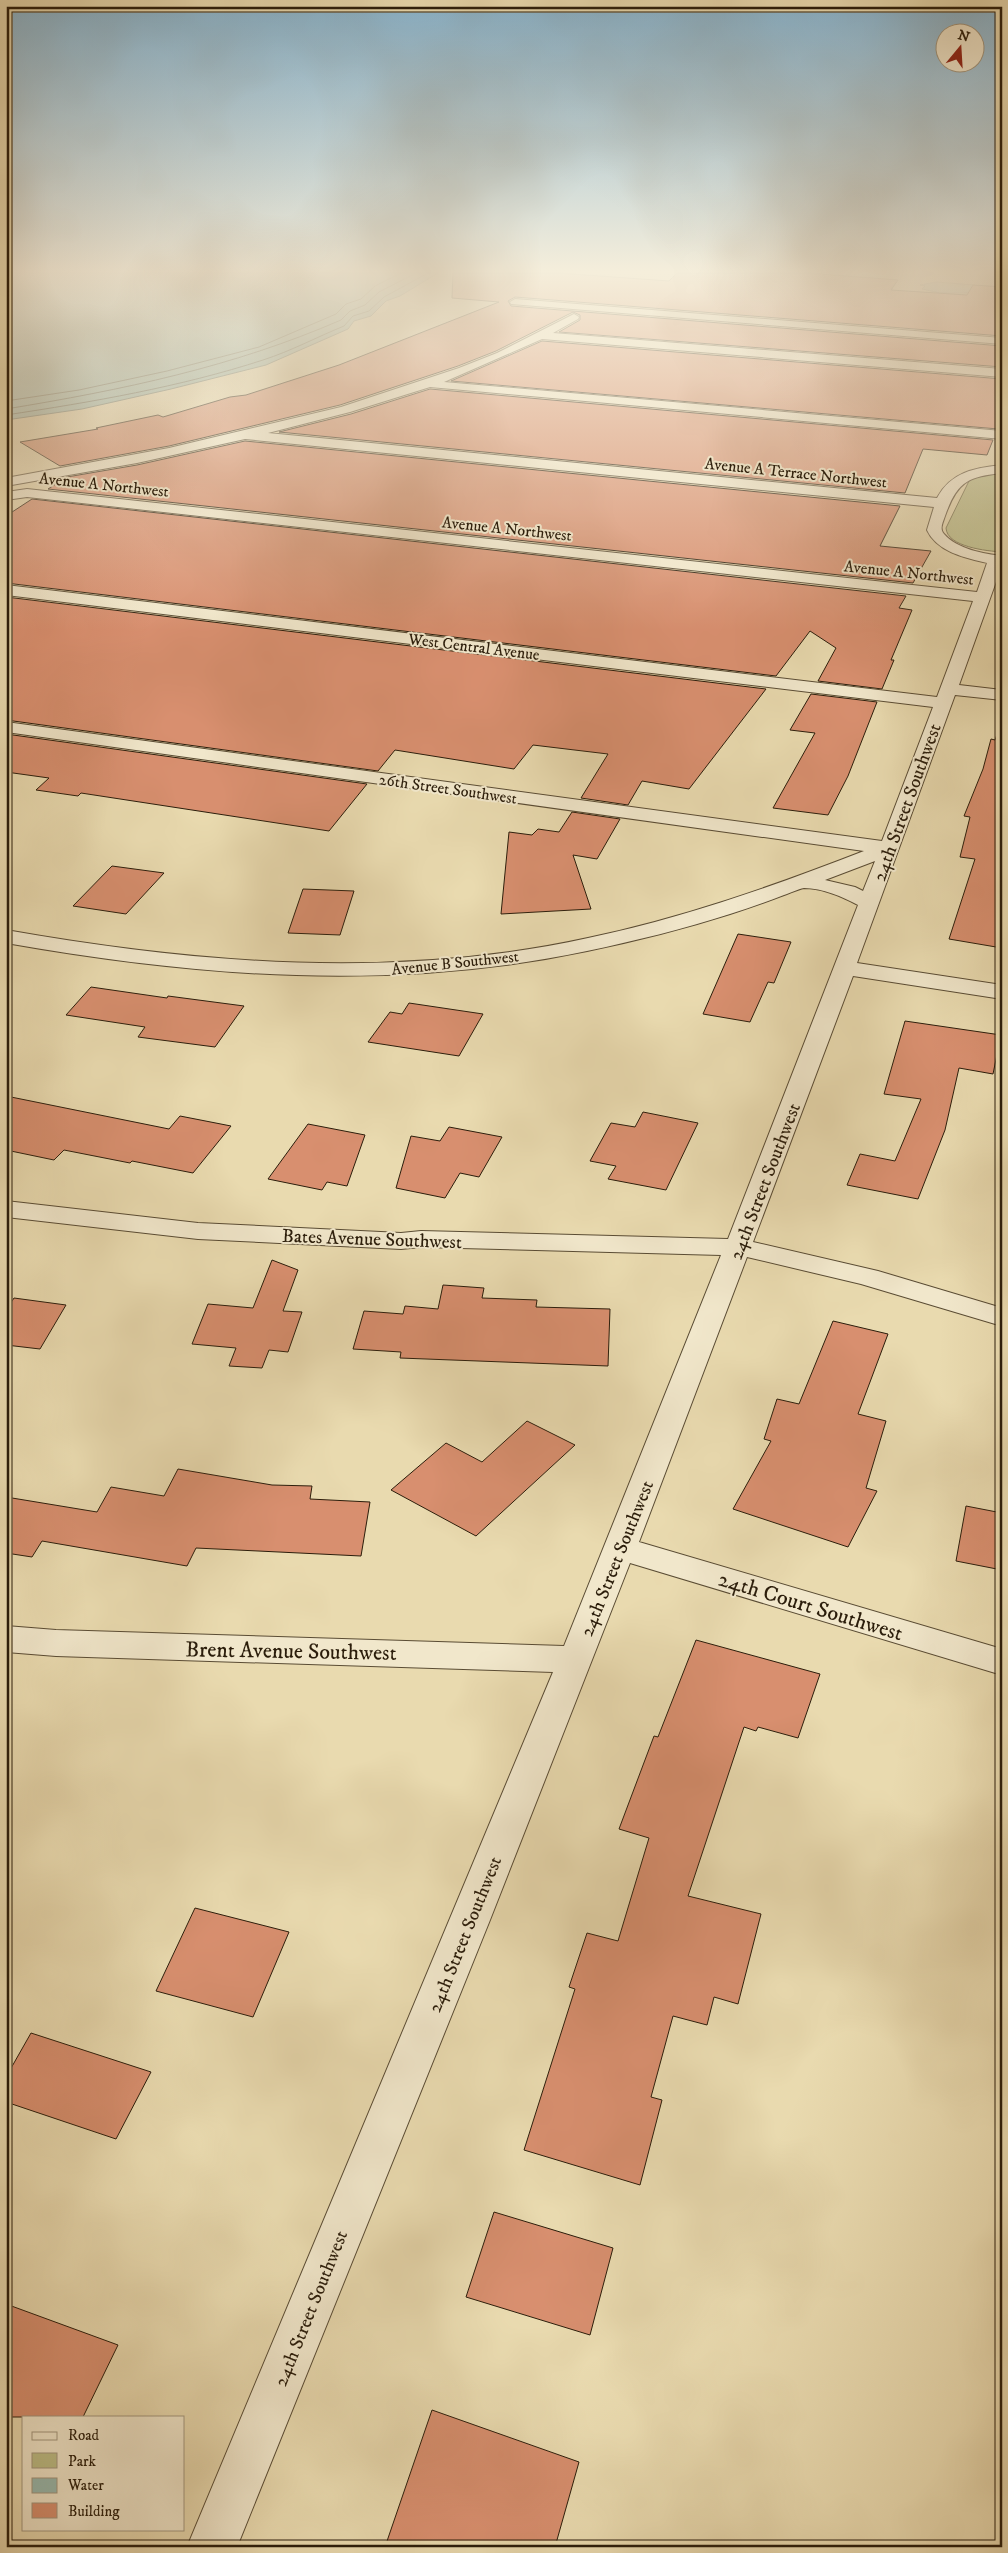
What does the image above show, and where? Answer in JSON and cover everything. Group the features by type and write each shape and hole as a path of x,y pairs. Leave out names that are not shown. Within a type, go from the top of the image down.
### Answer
{"street":[{"path":"12,481 244,435 358,406 403,392"},
{"path":"520,392 1002,435"},
{"name":"Avenue A Terrace Northwest","path":"244,435 941,503"},
{"path":"999,561 968,553 942,539 935,533 935,527 941,503 954,482 968,474 1002,469"},
{"path":"6,496 27,494 25,487 12,481"},
{"name":"Avenue A Northwest","path":"27,494 983,597"},
{"name":"24th Street Southwest","path":"212,2547 620,1548 738,1248 870,902 983,597 999,561"},
{"name":"West Central Avenue","path":"6,590 946,696 1002,695"},
{"name":"26th Street Southwest","path":"6,727 890,848"},
{"name":"Avenue B Southwest","path":"6,936 85,951 207,966 311,971 393,969 509,958 563,949 664,926 802,882 890,848"},
{"path":"802,882 848,891 870,902"},
{"path":"845,968 1002,992"},
{"name":"Bates Avenue Southwest","path":"6,1209 100,1221 261,1235 401,1241 421,1239 738,1248"},
{"path":"738,1248 868,1277 1002,1317"},
{"name":"24th Court Southwest","path":"620,1548 1002,1662"},
{"name":"Brent Avenue Southwest","path":"6,1639 66,1644 382,1652 575,1660"}],"green space":[{"path":"1002,472 1002,552 969,547 953,540 946,528 970,479"}],"water":[{"path":"6,392 157,392 82,409 6,420"}],"building":[{"path":"255,392 379,392 340,405 169,446 60,466 20,442 98,429 96,428 158,415 163,417 230,397"},
{"path":"420,392 465,392 993,440 987,455 923,449 905,493 279,432 351,414"},
{"path":"578,392 1002,392 1002,419 998,429"},
{"path":"245,441 900,506 880,546 931,551 913,583 48,489 67,477 137,465"},
{"path":"32,499 906,596 899,608 912,610 891,660 894,660 882,689 818,681 836,648 810,631 776,676 6,583 6,516"},
{"path":"6,597 766,689 689,789 642,781 628,805 581,798 608,754 533,745 514,769 395,750 378,771 6,720"},
{"path":"811,694 877,702 848,776 828,815 773,808 815,733 790,730"},
{"path":"1000,726 1002,727 1002,948 949,939 975,859 960,857 970,817 964,816 983,769 991,739 995,740"},
{"path":"6,734 367,784 329,831 81,793 78,796 36,790 49,778 6,772"},
{"path":"572,812 620,819 597,859 573,855 591,909 501,914 509,832 532,835 538,829 559,832"},
{"path":"112,866 164,873 126,914 73,906"},
{"path":"303,889 354,891 340,935 288,933"},
{"path":"738,934 791,942 774,983 768,982 750,1022 703,1014"},
{"path":"91,987 167,998 168,996 244,1006 215,1047 138,1037 145,1027 66,1015"},
{"path":"409,1003 483,1014 459,1056 368,1042 390,1012 402,1014"},
{"path":"905,1021 1001,1035 993,1074 959,1068 945,1130 918,1199 847,1185 860,1154 895,1161 921,1099 884,1094"},
{"path":"6,1096 169,1129 180,1116 231,1126 193,1173 64,1150 54,1160 6,1150"},
{"path":"643,1112 698,1123 666,1190 608,1179 616,1166 590,1161 611,1123 635,1127"},
{"path":"308,1124 365,1135 347,1186 327,1182 322,1190 268,1179"},
{"path":"449,1127 502,1137 479,1177 460,1173 445,1198 396,1188 411,1136 440,1141"},
{"path":"272,1260 298,1270 283,1311 302,1312 288,1352 269,1350 262,1368 229,1366 236,1348 192,1344 208,1304 253,1308"},
{"path":"443,1285 484,1288 482,1298 537,1300 536,1307 610,1309 608,1366 400,1358 401,1352 353,1349 364,1311 403,1314 405,1306 438,1309"},
{"path":"14,1298 66,1305 40,1349 6,1345 6,1310"},
{"path":"833,1321 888,1334 858,1414 886,1421 866,1488 877,1491 848,1547 733,1509 771,1441 764,1439 777,1399 799,1404"},
{"path":"527,1421 575,1445 476,1536 391,1490 446,1443 482,1462"},
{"path":"178,1469 272,1485 312,1486 310,1499 370,1502 361,1556 196,1548 187,1566 42,1541 32,1557 6,1553 6,1497 97,1512 111,1487 164,1496"},
{"path":"966,1506 1002,1513 1002,1570 956,1561"},
{"path":"696,1640 820,1674 798,1738 758,1727 756,1731 744,1727 688,1896 761,1914 738,2004 714,1997 707,2025 673,2016 651,2097 662,2100 640,2185 524,2150 575,1989 569,1987 587,1933 618,1941 649,1838 619,1829 654,1736 658,1737"},
{"path":"195,1908 289,1932 253,2017 156,1991"},
{"path":"31,2033 151,2072 116,2139 6,2102 6,2077"},
{"path":"494,2212 613,2248 590,2335 466,2297"},
{"path":"6,2304 118,2345 83,2416 6,2417"},
{"path":"432,2410 579,2462 555,2547 385,2547"}]}
